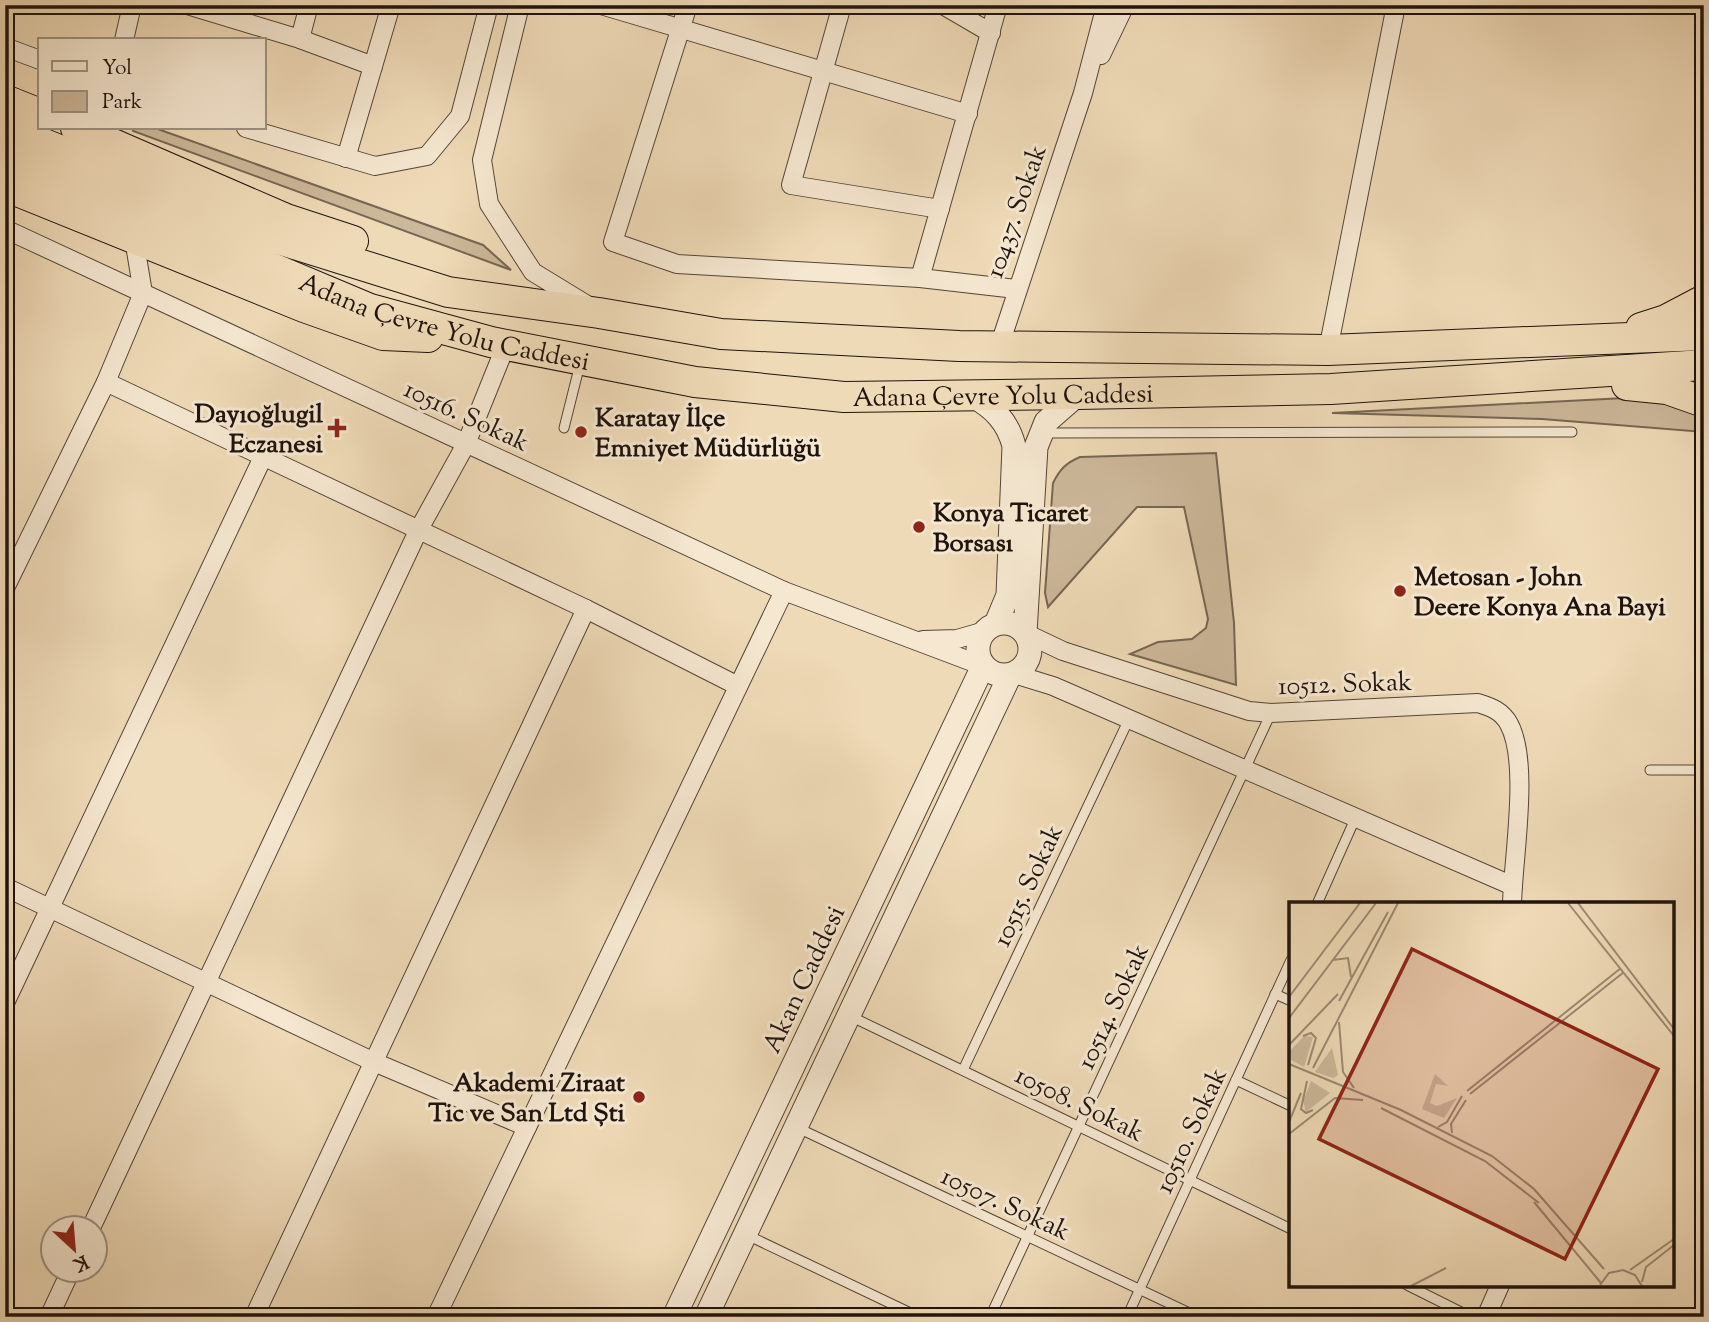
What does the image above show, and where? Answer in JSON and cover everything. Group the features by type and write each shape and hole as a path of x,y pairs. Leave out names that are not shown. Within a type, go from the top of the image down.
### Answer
{"highway":[{"path":"5,100 38,113"},
{"name":"Adana Çevre Yolu Caddesi","path":"5,128 272,237 448,292 599,313 721,334 999,347 1328,349 1704,335"},
{"path":"93,131 286,219 455,274 528,303"},
{"name":"Adana Çevre Yolu Caddesi","path":"5,156 370,309 499,343 695,382 844,397 973,396 1331,389 1704,365"},
{"path":"5,186 383,335 499,343"},
{"path":"1569,341 1666,320 1704,300"},
{"path":"1512,378 1667,388 1704,402"}],"street":[{"path":"124,38 132,5"},
{"path":"187,5 219,10 373,66"},
{"path":"300,39 309,5"},
{"path":"346,158 391,5"},
{"path":"253,130 375,166 427,156 460,116 489,5"},
{"path":"520,5 482,160 489,204 533,272 599,313"},
{"path":"601,5 968,114"},
{"path":"688,5 613,242 677,264 920,278 1016,289"},
{"path":"842,5 791,185 940,209"},
{"path":"943,5 991,33"},
{"path":"920,278 998,5"},
{"name":"10437. Sokak","path":"999,347 1083,93 1106,5"},
{"name":"10437. Sokak","path":"1083,93 1125,5"},
{"path":"1328,349 1396,5"},
{"path":"5,47 38,59"},
{"name":"10516. Sokak","path":"5,229 783,591 983,666"},
{"path":"5,589 106,382 143,293 134,239"},
{"path":"97,1214 418,531 466,444 499,343"},
{"path":"106,382 586,609 738,685"},
{"path":"973,396 1000,417 1010,431 1014,446 1008,595 977,646 983,666 997,675 1012,674 1024,666 1030,654 1025,633 1035,460 1040,433 1056,410 1078,394"},
{"path":"5,1003 263,457"},
{"path":"436,1317 783,591"},
{"path":"254,1317 586,609"},
{"path":"909,640 957,639 991,627 1014,625 1025,633"},
{"name":"10512. Sokak","path":"1012,674 1043,682 1245,769 1513,895 1518,828 1516,750 1508,722 1500,713 1478,703 1271,713 1231,707 1063,651 1025,633"},
{"name":"Akan Caddesi","path":"674,1317 983,666"},
{"path":"706,1317 1012,674"},
{"path":"5,887 374,1062 527,1127"},
{"path":"49,1317 64,1284"},
{"path":"1486,1317 1499,1287"}],"lane":[{"path":"564,428 581,359"},
{"path":"1040,433 1572,432"},
{"name":"10514. Sokak","path":"990,1317 1271,713"},
{"name":"10515. Sokak","path":"963,1070 1129,719"},
{"path":"1650,771 1704,770"},
{"path":"1318,902 1355,819"},
{"name":"10510. Sokak","path":"1127,1317 1289,964"},
{"path":"1275,994 1289,1000"},
{"name":"10508. Sokak","path":"850,1016 1289,1228"},
{"path":"1236,1080 1289,1105"},
{"name":"10507. Sokak","path":"796,1127 1198,1317"},
{"path":"745,1234 919,1317"},
{"path":"1410,1287 1471,1317"}],"green space":[{"path":"161,130 483,245 511,270 133,131"},
{"path":"1651,398 1704,413 1704,432 1542,419 1332,413"},
{"path":"1216,453 1234,623 1236,685 1130,654 1158,642 1192,639 1206,628 1208,619 1184,507 1137,507 1048,607 1045,593 1053,483 1067,464 1080,457"}],"place":[{"name":"Dayıoğlugil Eczanesi","path":"337,428"},
{"name":"Karatay İlçe Emniyet Müdürlüğü","path":"581,432"},
{"name":"Konya Ticaret Borsası","path":"919,527"},
{"name":"Metosan - John Deere Konya Ana Bayi","path":"1400,591"},
{"name":"Akademi Ziraat Tic ve San Ltd Şti","path":"639,1097"}]}
